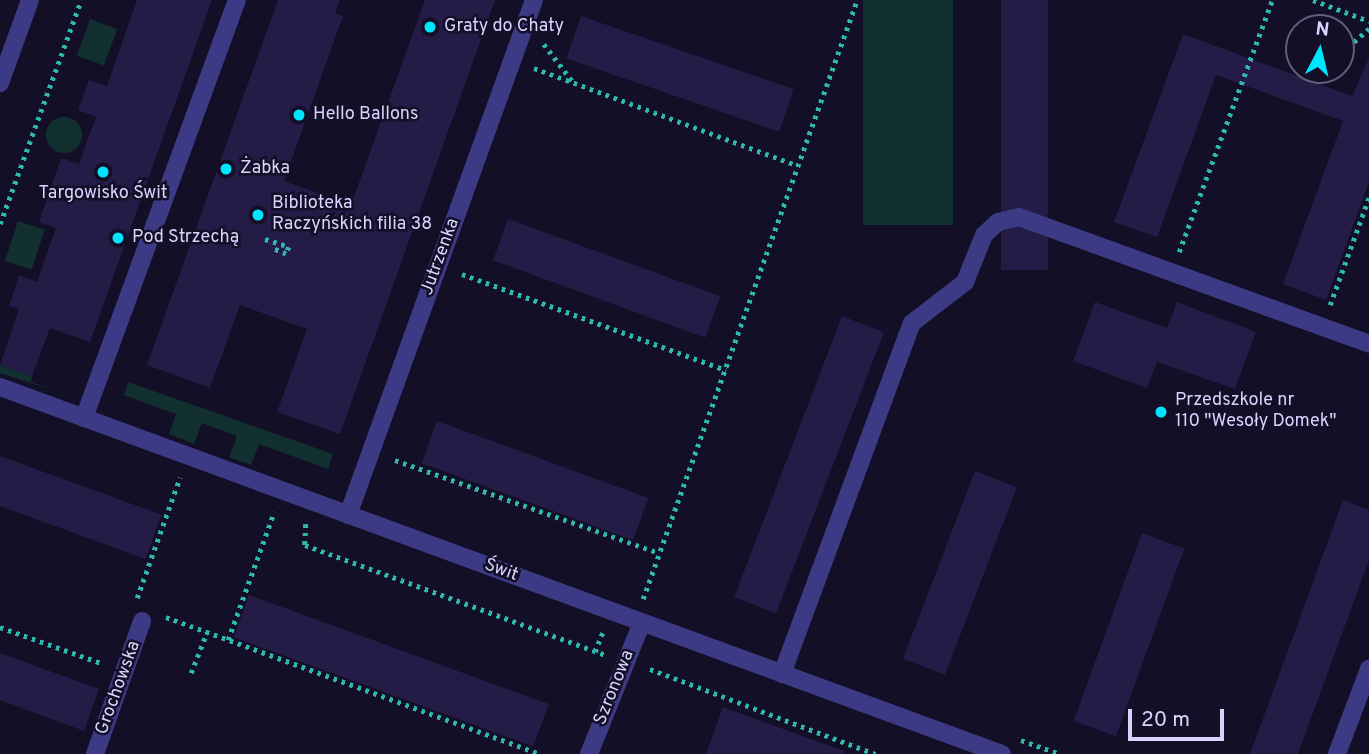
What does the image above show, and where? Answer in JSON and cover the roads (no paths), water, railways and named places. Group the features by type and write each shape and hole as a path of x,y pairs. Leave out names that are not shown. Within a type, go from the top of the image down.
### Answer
{"street":[{"path":"0,83 30,0"},
{"path":"84,418 237,0"},
{"name":"Jutrzenka","path":"348,515 534,0"},
{"path":"782,674 912,323 965,282 984,234 998,222 1019,217 1369,344"},
{"name":"Świt","path":"0,387 1002,754"},
{"name":"Grochowska","path":"95,754 145,614"},
{"name":"Szronowa","path":"589,754 642,622"},
{"path":"1337,754 1369,669"}],"place":[{"name":"Graty do Chaty","path":"430,27"},
{"name":"Hello Ballons","path":"299,115"},
{"name":"Żabka","path":"226,169"},
{"name":"Targowisko Świt","path":"103,172"},
{"name":"Biblioteka Raczyńskich filia 38","path":"258,215"},
{"name":"Pod Strzechą","path":"118,238"},
{"name":"Przedszkole nr 110 \"Wesoły Domek\"","path":"1161,412"}]}
